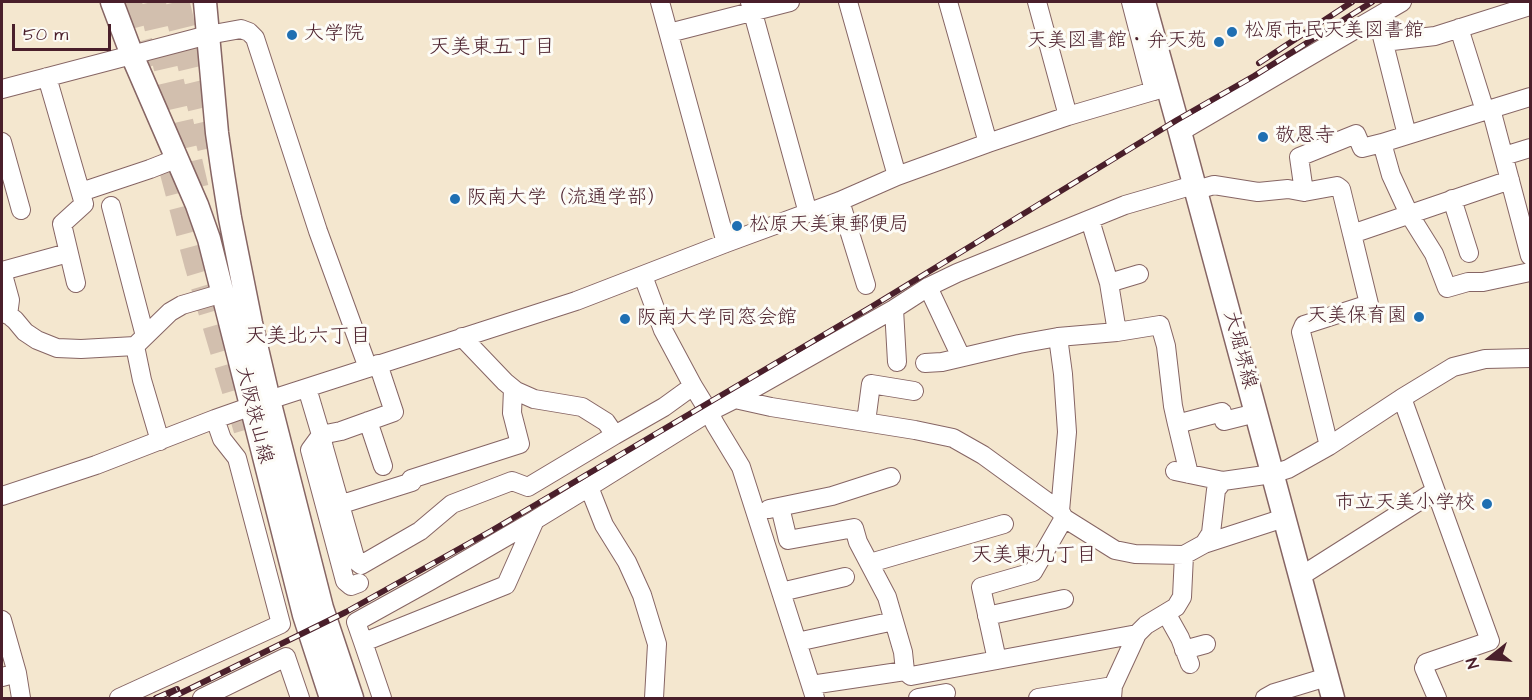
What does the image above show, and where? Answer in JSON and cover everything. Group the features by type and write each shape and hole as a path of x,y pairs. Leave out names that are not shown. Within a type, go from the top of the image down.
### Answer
{"main road":[{"name":"大阪狭山線","path":"112,2 205,227 223,293 352,699"},
{"name":"大阪狭山線","path":"205,2 217,134 230,218 251,323 260,404 304,615 331,699"},
{"name":"大堀堺線","path":"1144,2 1161,89 1180,132 1330,688"}],"street":[{"path":"660,2 726,243"},
{"path":"669,33 751,6 790,2"},
{"path":"848,2 897,176"},
{"path":"948,2 988,143"},
{"path":"1037,2 1068,116"},
{"path":"2,496 96,465 215,419 576,301 988,143 1068,116 1161,89 1131,2"},
{"path":"1180,132 1402,2"},
{"path":"751,6 808,213"},
{"path":"1384,42 1435,36 1530,6"},
{"path":"1376,17 1407,135"},
{"path":"1459,28 1504,156 1530,256"},
{"path":"2,89 208,35 241,29 249,32 255,38 318,231 394,412 341,431 321,435 310,450 345,581 351,586 359,584"},
{"path":"47,77 84,204 62,224 76,283"},
{"path":"1304,192 1299,157 1356,134 1362,148 1530,97"},
{"path":"1382,143 1391,175 1409,214 1434,254 1447,288 1468,282 1483,282 1530,272"},
{"path":"1504,156 1530,148"},
{"path":"3,151 21,210"},
{"path":"81,192 178,158"},
{"path":"1352,234 1510,180"},
{"path":"382,699 356,622 589,488 709,412 894,309 928,287 957,273 1125,206 1214,185 1257,192 1287,189 1304,192 1337,186 1341,189 1369,304 1304,325 1301,332 1329,446"},
{"path":"1452,199 1469,253"},
{"path":"840,201 866,285"},
{"path":"111,206 140,341 142,380 160,441"},
{"path":"1090,220 1109,283 1117,332"},
{"path":"68,253 2,271 10,300 5,312 25,332 57,348 81,349 140,341 170,312 182,305 223,293"},
{"path":"1109,283 1139,274"},
{"path":"643,276 663,330 741,467 813,692 905,671"},
{"path":"928,287 961,357"},
{"path":"894,309 897,362"},
{"path":"925,363 942,362 1058,337 1117,332 1160,325 1166,346 1182,473 1223,482 1288,469 1329,446 1453,367 1485,359 1530,358"},
{"path":"462,337 513,389 534,399 582,407 606,422 615,435"},
{"path":"997,660 981,587 1033,572 1062,515 1067,432 1058,337"},
{"path":"866,422 871,384 914,391"},
{"path":"307,388 356,561 361,565 420,531 452,504 512,481 528,487 664,406 693,386"},
{"path":"339,505 520,444 512,413 513,389"},
{"path":"1402,398 1490,641 1425,666 1437,699"},
{"path":"735,399 953,438 983,455 1062,515 1115,550 1135,554 1184,555 1204,544 1284,518"},
{"path":"1177,424 1221,412 1224,421 1256,412"},
{"path":"119,699 281,624 237,458 222,439 215,419"},
{"path":"368,421 383,466"},
{"path":"755,511 832,496 891,477"},
{"path":"1204,544 1211,533 1216,490 1223,482"},
{"path":"589,488 604,525 627,562 642,595 657,644 654,699"},
{"path":"1300,576 1436,491"},
{"path":"780,507 788,540 855,528 858,542 887,597 903,652 905,671 911,676 1137,633"},
{"path":"364,645 369,640 506,585 535,519"},
{"path":"870,563 1004,524"},
{"path":"1038,699 1113,692 1137,633 1176,607 1182,597 1184,555"},
{"path":"1022,575 1029,607"},
{"path":"781,592 845,577"},
{"path":"987,616 1064,599"},
{"path":"1166,613 1180,638 1187,657 1206,644"},
{"path":"2,620 9,675 21,699"},
{"path":"797,642 894,621"},
{"path":"202,699 286,657 300,699"},
{"path":"918,699 947,696 941,670"},
{"path":"1265,699 1274,693 1330,688"}],"tunnel":[{"path":"128,2 149,78"},
{"path":"152,2 196,192"},
{"path":"176,2 214,161"},
{"path":"172,167 198,265 249,436"}],"railway":[{"path":"1259,63 1352,2"},
{"path":"171,698 346,612 491,531 871,307 1177,120 1254,76 1372,2"},
{"path":"156,698 177,689"}],"place":[{"name":"松原市民天美図書館","path":"1232,32"},
{"name":"大学院","path":"292,35"},
{"name":"天美図書館・弁天苑","path":"1219,42"},
{"name":"敬恩寺","path":"1263,137"},
{"name":"阪南大学（流通学部）","path":"455,199"},
{"name":"松原天美東郵便局","path":"737,226"},
{"name":"天美保育園","path":"1419,317"},
{"name":"阪南大学同窓会館","path":"625,319"},
{"name":"市立天美小学校","path":"1487,504"}],"district":[{"name":"天美東五丁目","path":"492,49"},
{"name":"天美北六丁目","path":"308,338"},
{"name":"天美東九丁目","path":"1034,557"}]}
